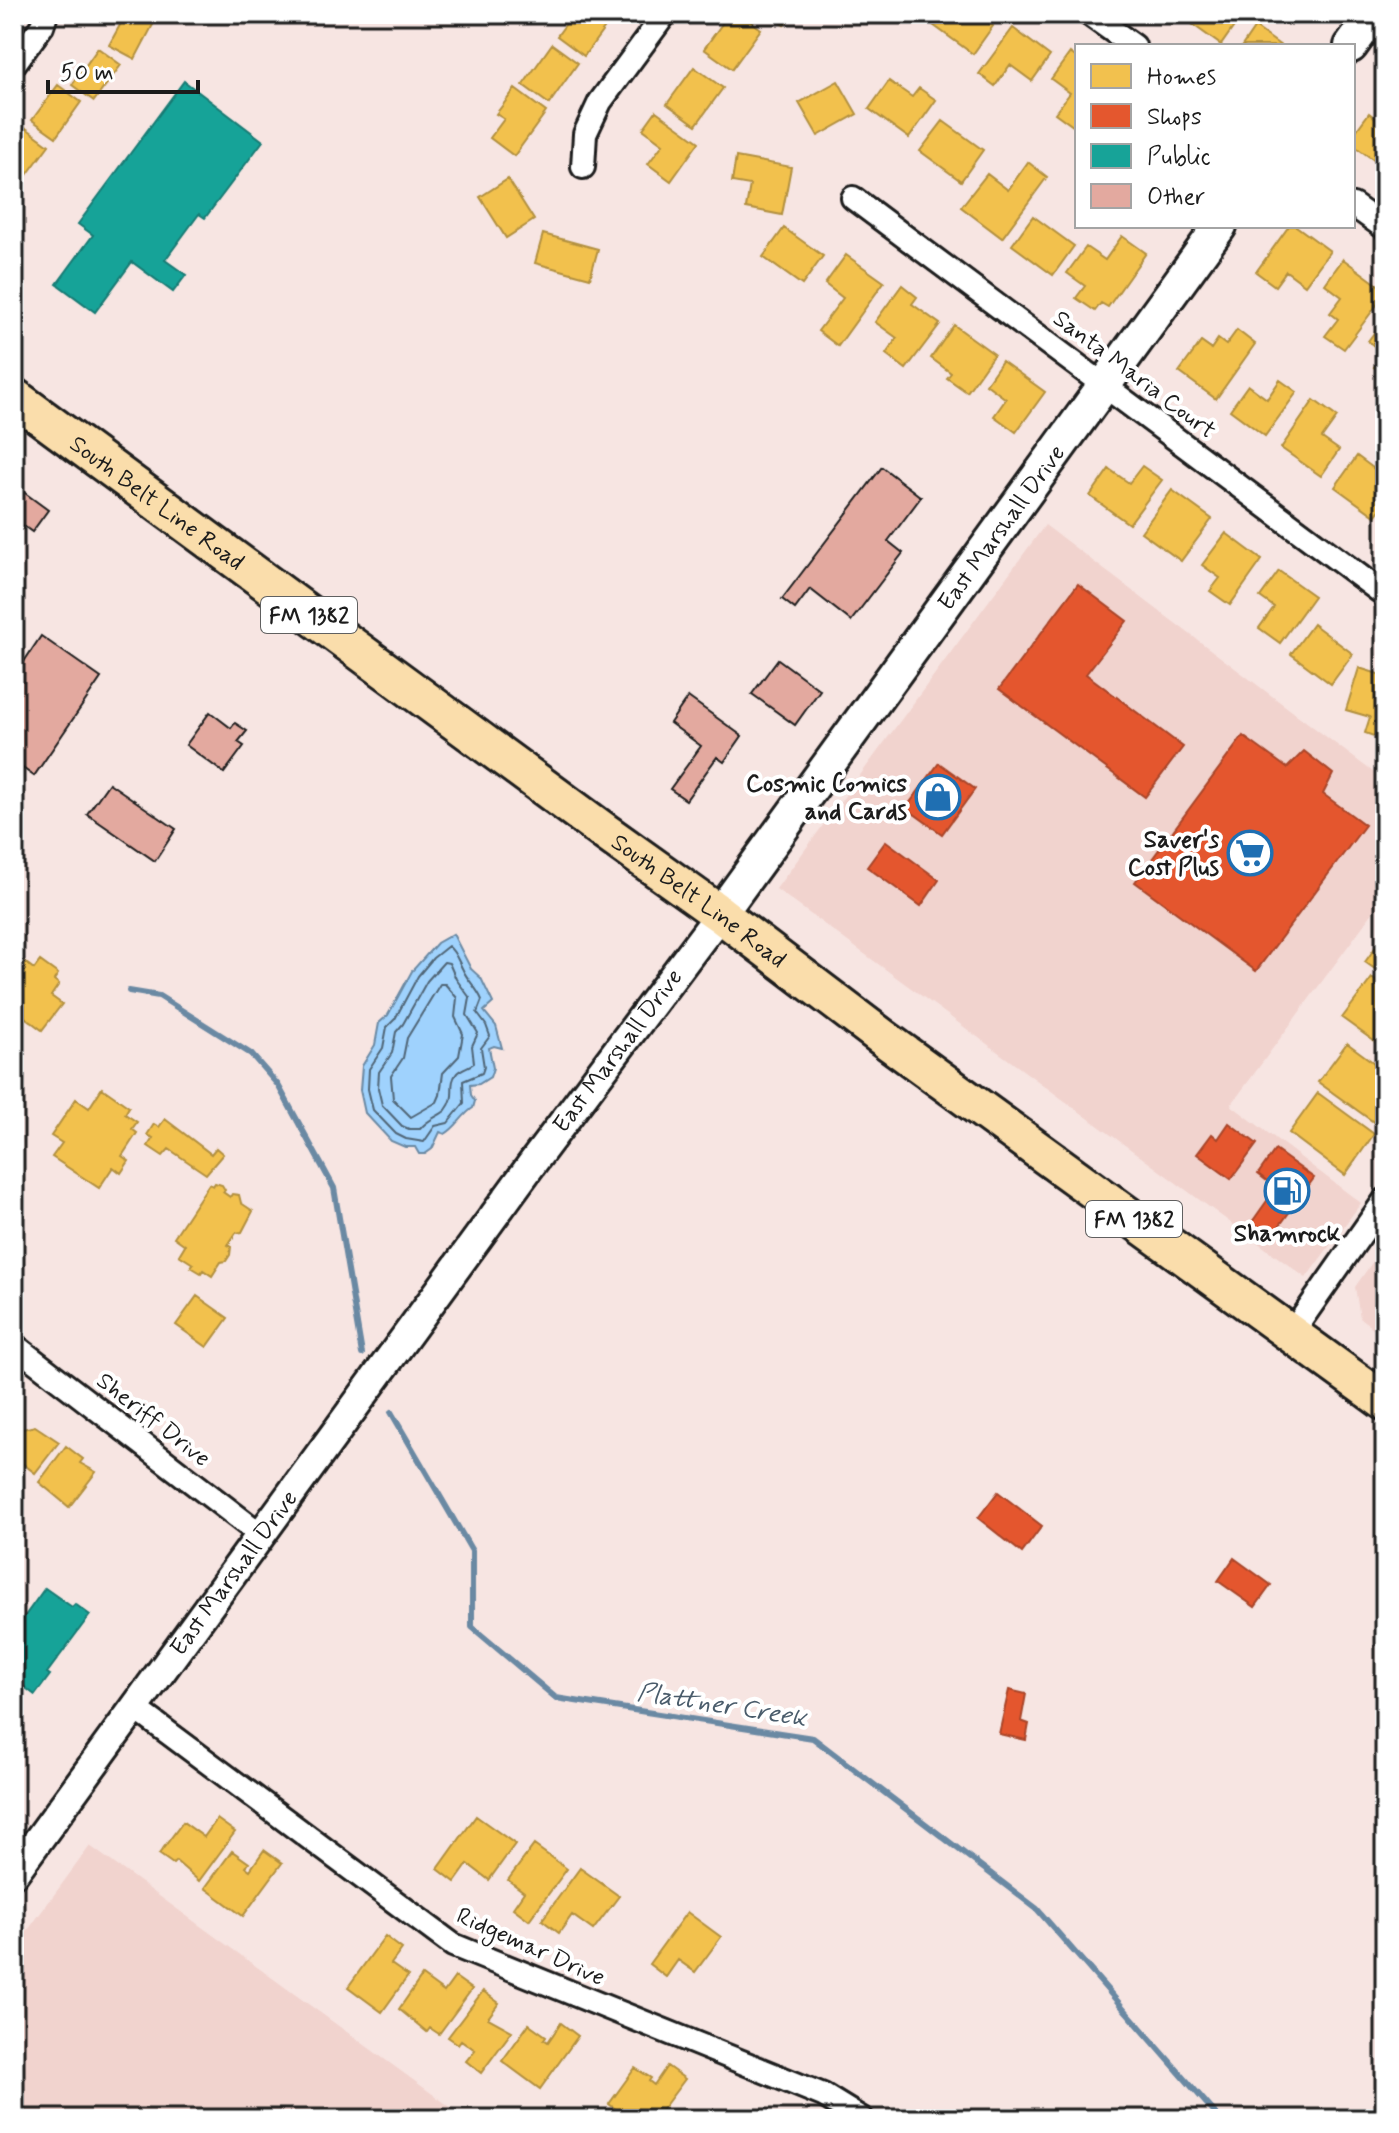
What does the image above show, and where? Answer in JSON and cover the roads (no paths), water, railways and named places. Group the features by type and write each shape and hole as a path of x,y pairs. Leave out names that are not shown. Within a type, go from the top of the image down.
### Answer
{"main road":[{"path":"1352,44 1374,14"},
{"name":"East Marshall Drive","path":"720,914 1219,228"},
{"name":"South Belt Line Road","path":"14,397 720,914 882,1037 1385,1402"}],"street":[{"path":"14,64 42,26 46,14"},
{"path":"583,167 585,134 600,102 665,14"},
{"path":"1089,14 1131,44"},
{"name":"Santa Maria Court","path":"853,198 1385,595"},
{"path":"1355,206 1385,228"},
{"name":"East Marshall Drive","path":"14,1873 720,914"},
{"path":"1291,1334 1385,1200"},
{"name":"Sheriff Drive","path":"14,1345 261,1535"},
{"name":"Ridgemar Drive","path":"135,1708 453,1945 823,2095 862,2119"}],"water":[{"path":"453,934 493,1003 484,1011 496,1026 502,1048 489,1048 493,1068 490,1077 479,1084 470,1085 475,1101 473,1108 445,1134 440,1132 432,1149 419,1154 415,1147 405,1147 391,1141 365,1113 360,1090 362,1066 375,1045 379,1023 388,1015 412,971 437,943"}],"waterway":[{"name":"Plattner Creek","path":"129,991 159,996 251,1054 278,1085 334,1188 362,1354"},
{"name":"Plattner Creek","path":"391,1412 472,1551 472,1627 556,1698 813,1738 1037,1909 1220,2119"}],"place":[{"name":"Cosmic Comics and Cards","path":"938,797"},
{"name":"Saver's Cost Plus","path":"1250,853"},
{"name":"Shamrock","path":"1287,1191"}]}
